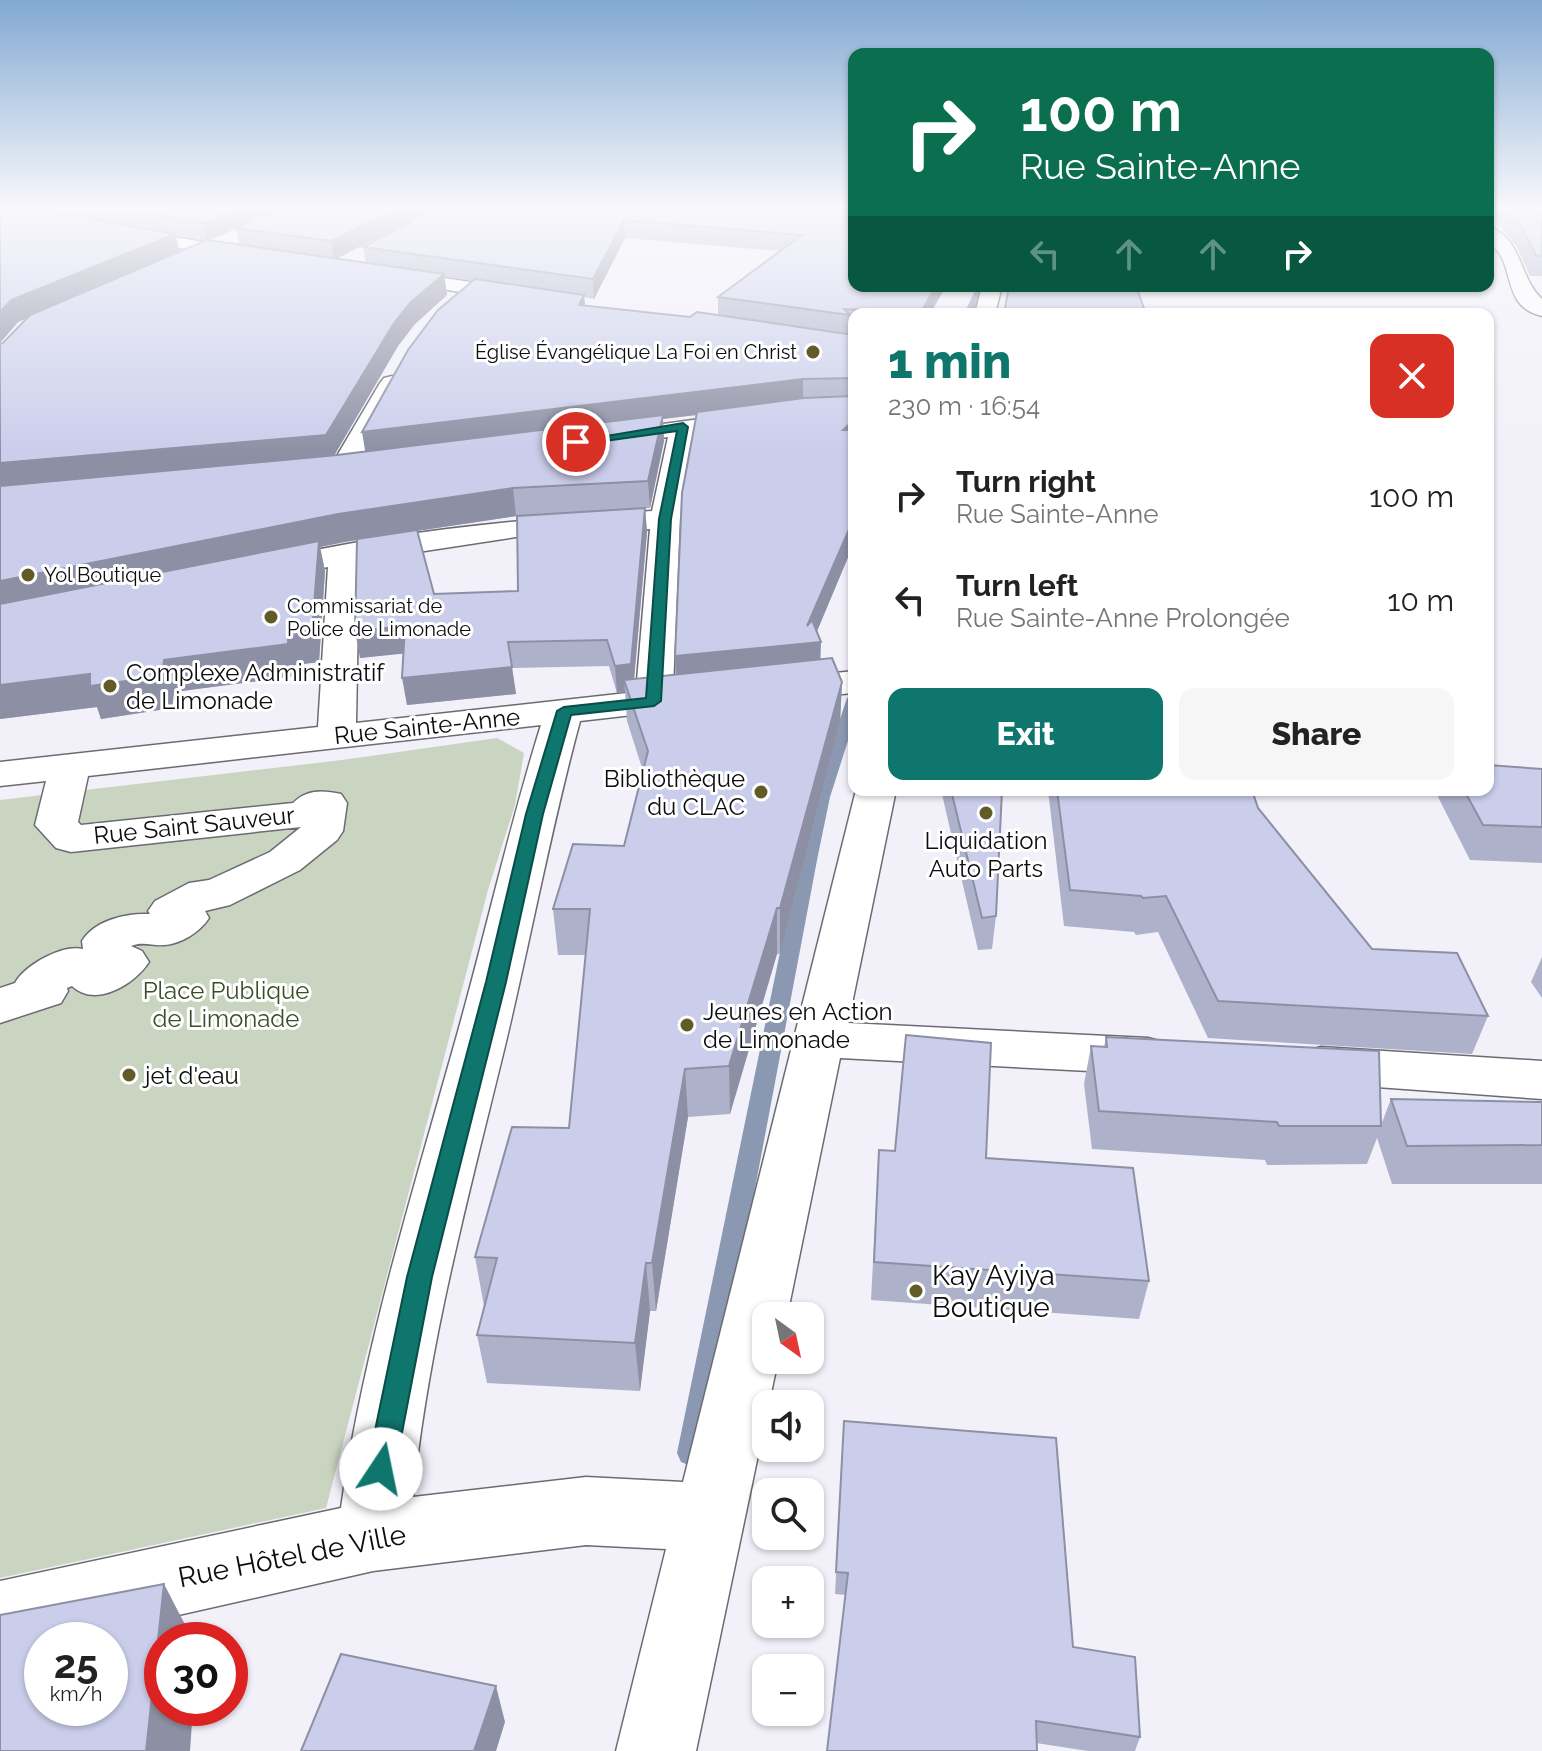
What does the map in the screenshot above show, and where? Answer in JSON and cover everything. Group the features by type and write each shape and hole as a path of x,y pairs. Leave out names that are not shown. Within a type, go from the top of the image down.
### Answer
{"street":[{"path":"446,308 475,289 538,298"},
{"path":"1520,290 1542,291"},
{"path":"1520,290 1542,310"},
{"path":"342,471 407,360"},
{"path":"581,441 803,412 848,410"},
{"path":"634,711 683,427"},
{"path":"311,474 372,468"},
{"path":"234,577 344,554 516,528 665,519"},
{"path":"337,736 344,554"},
{"name":"Rue Sainte-Anne","path":"0,774 564,711 634,711 732,693 848,682"},
{"path":"377,1505 419,1277 492,997 534,814 564,711"},
{"name":"Rue Saint Sauveur","path":"0,1006 44,991 39,983 76,963 95,980 125,962 108,954 105,941 119,932 143,926 163,931 186,918 171,911 205,893 214,895 285,861 322,831 327,803 316,803 305,814 71,839 56,825 70,766"},
{"path":"656,1751 689,1515 819,1039 875,796"},
{"path":"819,1039 1196,1058"},
{"path":"1275,1062 1542,1080"},
{"name":"Rue Hôtel de Ville","path":"0,1618 377,1505 689,1515"}],"green space":[{"name":"Place Publique de Limonade","path":"497,738 524,753 515,805 488,890 326,1508 0,1578 0,800 342,760"}],"building":[{"path":"0,289 39,289 11,300 0,312"},
{"path":"92,289 427,289 394,323 326,435 0,463 0,344 30,315"},
{"path":"463,289 541,289 584,295 579,305 690,317 697,312 848,334 848,378 803,379 362,432 408,350 438,310"},
{"path":"729,289 933,292 923,308 844,309 848,315 718,297"},
{"path":"1008,292 1138,292 1144,308 1005,308"},
{"path":"848,396 848,425 843,430 848,430 848,532 807,626 812,620 821,642 675,656 682,493 697,412 804,398"},
{"path":"663,415 648,481 513,488 338,514 0,581 0,486 337,455"},
{"path":"645,508 631,664 615,666 607,640 508,642 512,667 402,678 405,626 355,631 357,539 417,530 434,594 518,591 517,516"},
{"path":"319,541 312,631 288,633 288,644 164,660 162,676 90,686 90,674 0,685 0,604"},
{"path":"832,658 842,682 780,908 777,908 729,1066 685,1069 652,1263 646,1263 635,1343 477,1335 497,1258 475,1257 512,1127 569,1128 590,909 553,909 573,844 624,846 648,751 624,680"},
{"path":"1494,765 1542,769 1542,827 1483,825 1467,796 1494,796"},
{"path":"952,796 1002,796 996,916 982,918"},
{"path":"1058,796 1254,796 1258,808 1372,949 1457,953 1488,1016 1218,1001 1166,896 1143,898 1070,890"},
{"path":"906,1035 991,1043 986,1158 1133,1168 1149,1281 874,1262 879,1150 895,1151"},
{"path":"1106,1037 1379,1051 1381,1126 1279,1126 1277,1122 1099,1111 1091,1046 1107,1047"},
{"path":"1391,1099 1542,1102 1542,1145 1407,1146"},
{"path":"844,1421 1056,1438 1073,1647 1135,1657 1140,1737 1036,1721 1037,1751 827,1751 848,1573 836,1572"},
{"path":"164,1584 160,1622 144,1622 144,1726 149,1726 146,1751 0,1751 0,1615"},
{"path":"341,1654 496,1686 474,1751 301,1751"}],"waterway":[{"path":"971,308 978,292"},
{"path":"691,1453 809,855 822,797 848,717"}],"place":[{"name":"Église Évangélique La Foi en Christ","path":"813,352"},
{"name":"Yol Boutique","path":"28,575"},
{"name":"Commissariat de Police de Limonade","path":"271,617"},
{"name":"Complexe Administratif de Limonade","path":"110,686"},
{"name":"Bibliothèque du CLAC","path":"761,792"},
{"name":"Liquidation Auto Parts","path":"986,813"},
{"name":"Jeunes en Action de Limonade","path":"687,1025"},
{"name":"jet d'eau","path":"129,1075"},
{"name":"Kay Ayiya Boutique","path":"916,1291"}],"route":[{"path":"381,1469 419,1277 496,982 534,814 564,711 654,701 665,519 683,427 576,442"}]}
